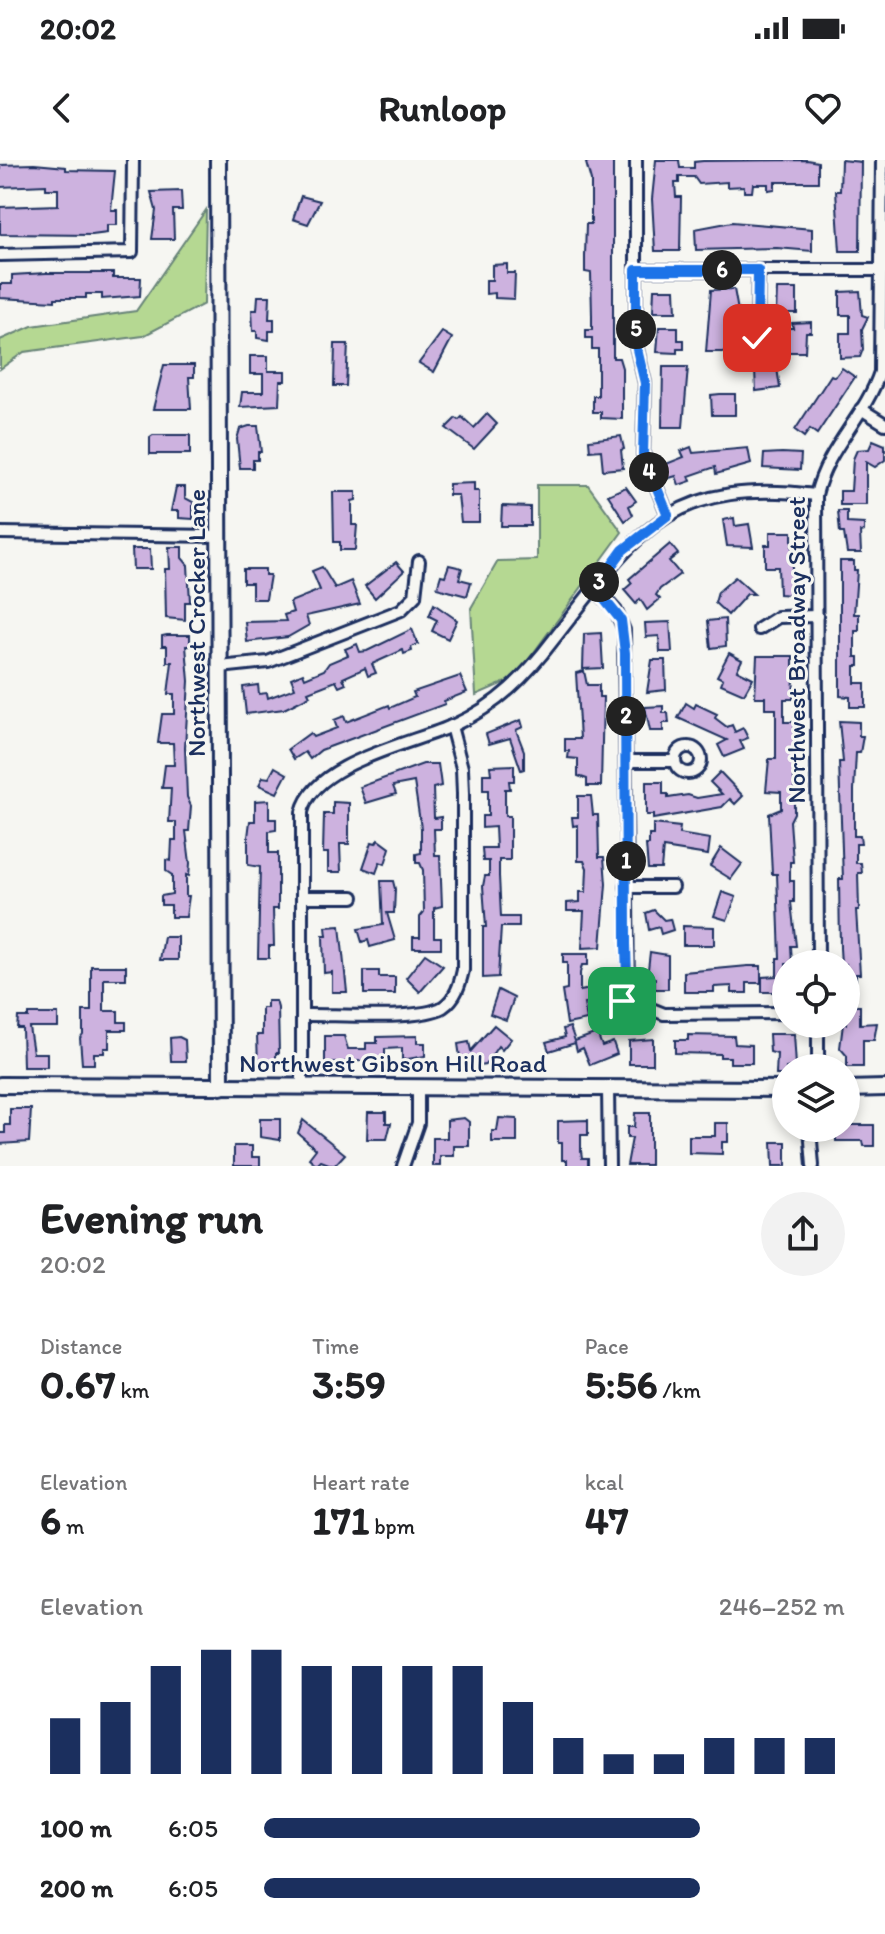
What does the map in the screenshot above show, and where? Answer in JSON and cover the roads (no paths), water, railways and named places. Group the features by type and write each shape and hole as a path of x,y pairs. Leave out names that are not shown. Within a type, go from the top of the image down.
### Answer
{"street":[{"path":"0,255 132,252 133,160"},
{"name":"Northwest Crocker Lane","path":"218,160 221,1087"},
{"path":"636,160 636,345 645,383 643,454 668,515"},
{"name":"Northwest Broadway Street","path":"818,950 816,495 831,452 874,388 882,360 882,160"},
{"path":"636,270 882,270"},
{"path":"757,338 758,270"},
{"path":"861,409 885,424"},
{"path":"302,1087 302,812 314,787 335,772 451,726 493,704 514,686 623,550 668,515 711,498 747,490 816,495"},
{"path":"0,533 219,536"},
{"path":"220,667 268,662 401,610 415,596 419,561"},
{"path":"595,588 616,611 624,630 627,979 631,991 649,1009 674,1014 772,1013"},
{"path":"759,629 778,617 817,616"},
{"path":"302,1015 423,1014 444,1006 453,998 463,970 463,794 462,768 451,726"},
{"path":"626,761 675,761"},
{"path":"626,887 673,887"},
{"path":"302,897 353,897"},
{"path":"631,991 620,1007 625,1022 643,1018 649,1009"},
{"name":"Northwest Gibson Hill Road","path":"0,1085 772,1089"},
{"path":"403,1166 418,1123 418,1087"},
{"path":"608,1088 609,1166"},
{"path":"860,1089 885,1088"},
{"path":"811,1142 813,1166"}]}
